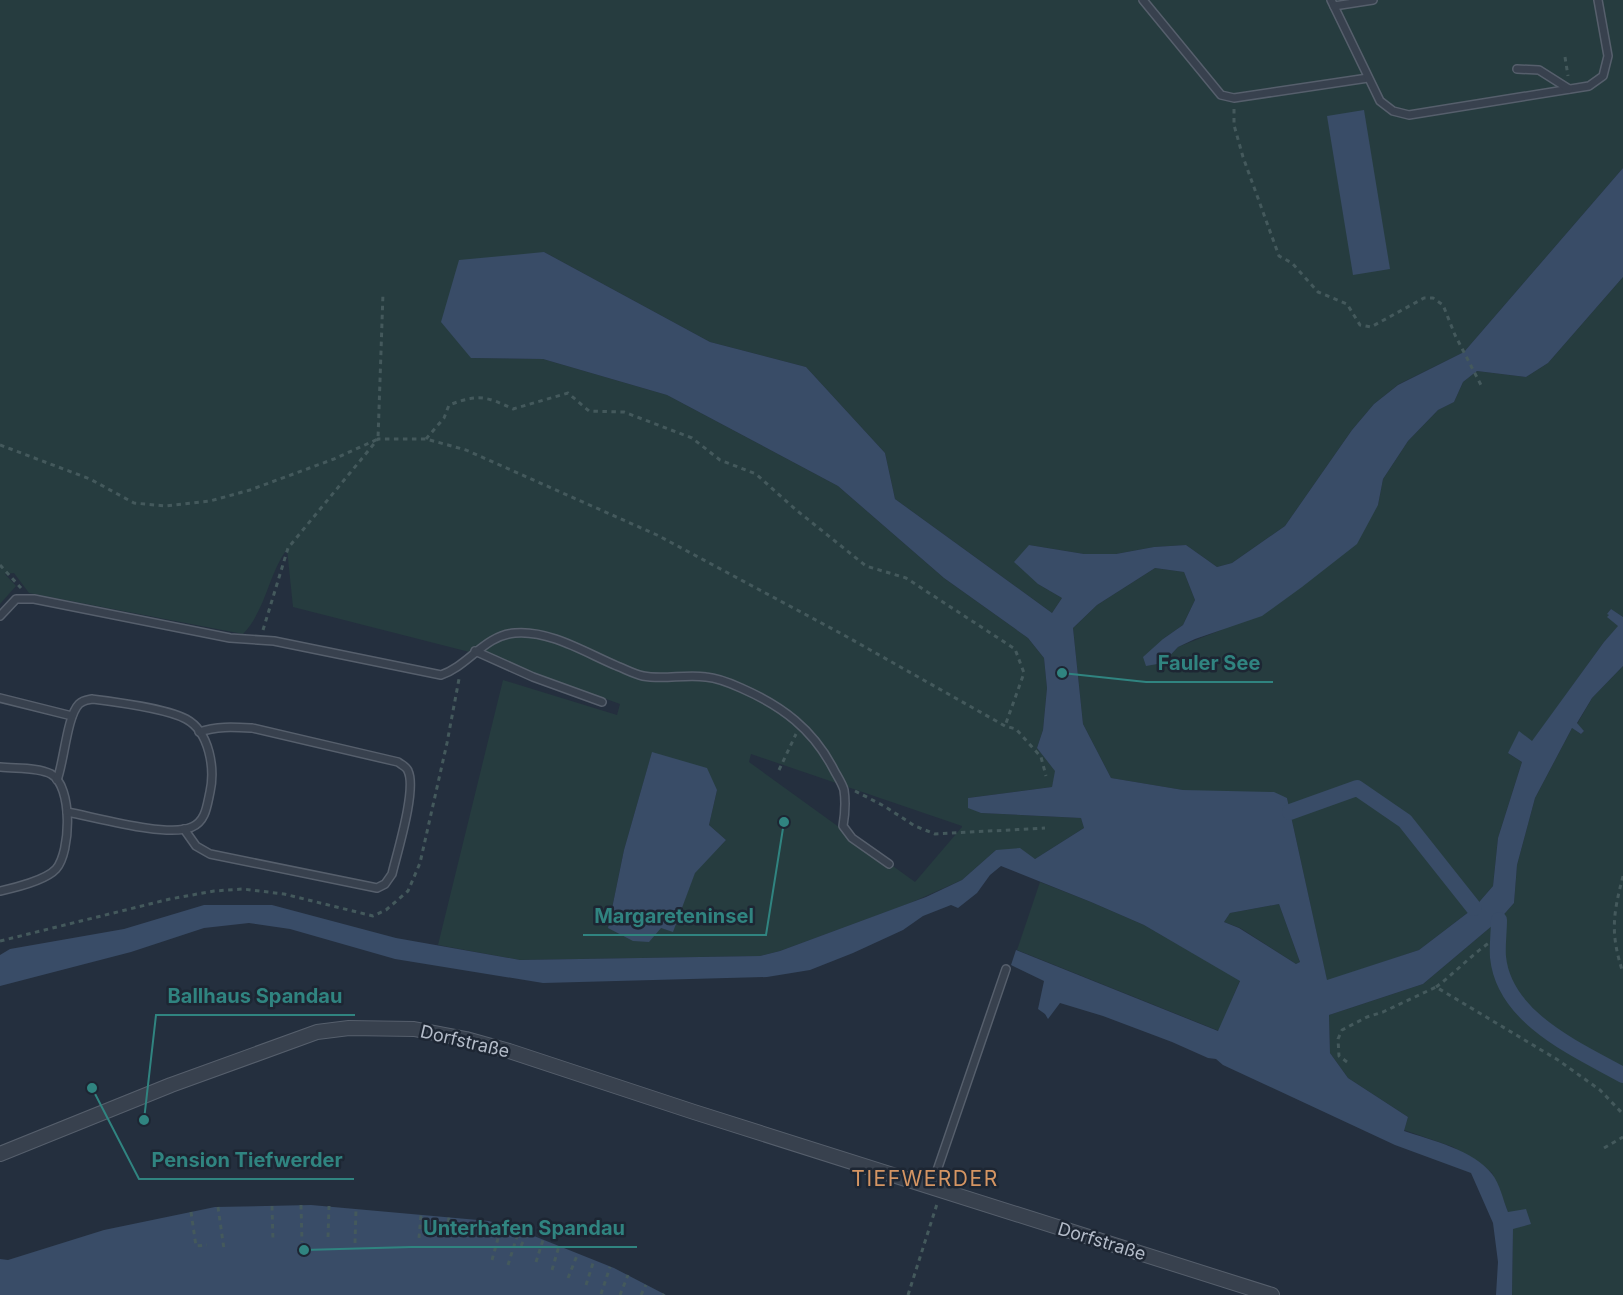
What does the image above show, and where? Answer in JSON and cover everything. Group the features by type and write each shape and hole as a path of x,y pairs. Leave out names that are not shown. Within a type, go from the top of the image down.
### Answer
{"street":[{"name":"Dorfstraße","path":"0,1154 171,1085 317,1032 350,1028 414,1029 466,1039 509,1051 937,1190 1272,1295"}],"lane":[{"path":"1143,0 1221,95 1234,98 1368,78"},
{"path":"1373,0 1333,3 1380,101 1393,111 1408,115 1589,86 1603,76 1608,56 1598,0"},
{"path":"1517,69 1539,70 1569,89"},
{"path":"0,616 16,599 27,599 230,638 274,641 441,675 452,672 475,651 506,635 532,634 566,643 641,676 708,677 762,697 783,709 801,724 827,757 841,783 846,808 843,826 852,838 889,864"},
{"path":"475,651 533,677 602,702"},
{"path":"0,698 72,716"},
{"path":"57,780 72,716 84,700 114,701 186,719 196,727 205,742 211,760 212,781 206,811 200,822 192,828 177,831 156,829 67,812"},
{"path":"184,830 196,846 210,854 376,888 385,884 392,874 410,795 411,781 408,770 398,762 252,728 229,726 199,732"},
{"path":"0,767 52,775 67,800 67,835 60,861 55,870 40,878 0,891"},
{"path":"937,1190 1006,969"}],"path":[{"path":"1234,98 1234,125 1243,157 1279,256 1292,263 1318,292 1347,304 1360,325 1371,327 1424,298 1433,298 1443,305 1481,386"},
{"path":"260,641 288,548 378,440 383,293"},
{"path":"426,439 444,418 449,405 462,400 477,397 491,398 513,409 568,393 589,411 624,412 692,438 720,460 756,474 795,509 866,566 906,578 1015,649 1024,672 1005,726"},
{"path":"0,445 90,478 134,503 166,506 210,501 250,490 378,440 426,439 466,450 657,535 842,634 1005,726 1016,729 1041,757 1046,776"},
{"path":"0,565 18,584 27,599"},
{"path":"779,770 801,724"},
{"path":"841,783 915,826 935,834 1046,828"},
{"path":"1623,876 1614,916 1615,948 1623,973"},
{"path":"1347,1062 1339,1056 1338,1040 1342,1030 1436,987 1452,976 1472,955 1489,944"},
{"path":"1436,987 1558,1060 1600,1090 1623,1114"},
{"path":"1604,1148 1623,1137"},
{"path":"908,1295 937,1190"},
{"path":"301,1205 302,1242"},
{"path":"272,1206 273,1241"},
{"path":"328,1236 329,1206"},
{"path":"218,1207 224,1249"},
{"path":"355,1243 356,1209"},
{"path":"191,1212 195,1246 207,1245"},
{"path":"419,1238 421,1215"},
{"path":"447,1231 449,1218"},
{"path":"492,1260 502,1224"},
{"path":"508,1264 519,1230"},
{"path":"521,1246 527,1233"},
{"path":"536,1262 543,1240"},
{"path":"552,1270 559,1246"},
{"path":"568,1278 578,1253"},
{"path":"586,1285 594,1260"},
{"path":"601,1294 610,1267"},
{"path":"620,1295 628,1275"},
{"path":"641,1295 646,1285"}],"green space":[{"path":"0,0 1623,0 1623,168 1464,352 1399,384 1374,404 1352,430 1285,526 1232,563 1217,567 1186,545 1154,547 1116,554 1084,554 1029,545 1038,584 1062,598 1052,613 895,499 885,453 806,367 710,342 544,252 471,358 543,359 667,395 838,486 944,578 1028,638 1044,658 1047,688 1043,730 1037,748 1056,771 1052,787 968,798 968,807 981,813 1081,818 1084,828 1035,859 996,850 962,880 908,904 780,951 760,956 520,960 438,945 503,680 617,715 620,704 493,658 293,607 287,549 275,570 257,614 243,634 29,593 14,573 5,574 16,586 0,604","holes":["652,753 717,790 709,825 726,840 695,872 673,931 661,928 608,928 624,850","751,754 962,826 962,827 915,882 749,762"]},
{"path":"1623,277 1623,617 1610,609 1619,626 1604,642 1532,742 1508,753 1522,762 1498,838 1493,886 1474,908 1419,950 1327,981 1287,798 1183,790 1111,778 1083,724 1073,628 1097,605 1155,568 1184,572 1195,600 1183,625 1163,639 1163,663 1178,647 1221,630 1378,505 1383,479 1408,441 1438,410 1454,402 1463,382 1477,371 1526,377 1548,363"},
{"path":"1623,666 1623,1295 1512,1295 1513,1229 1492,1173 1453,1147 1404,1130 1408,1117 1348,1078 1330,1053 1329,1015 1423,984 1499,920 1514,903 1517,865 1535,798 1572,728 1581,734 1584,731 1577,724 1592,698"},
{"path":"1040,882 1144,925 1240,980 1219,1031 1017,950"},
{"path":"1279,904 1300,962 1296,964 1240,928 1224,922 1230,913"}],"water":[{"path":"1364,110 1390,269 1353,275 1327,116"},
{"path":"1623,168 1623,277 1548,363 1526,377 1477,371 1463,382 1454,402 1438,410 1408,441 1383,479 1378,505 1357,544 1262,616 1178,647 1163,663 1146,666 1143,657 1183,625 1195,600 1184,572 1155,568 1097,605 1073,628 1083,724 1111,778 1183,790 1274,792 1287,798 1327,980 1419,950 1474,908 1493,886 1498,838 1522,762 1508,753 1519,731 1532,741 1618,626 1607,617 1611,609 1623,617 1623,666 1592,698 1577,723 1584,731 1581,734 1572,728 1535,798 1517,865 1514,903 1499,920 1423,984 1329,1015 1330,1053 1348,1078 1408,1117 1404,1131 1463,1152 1484,1166 1497,1182 1508,1212 1526,1209 1531,1224 1513,1229 1512,1295 1496,1295 1498,1262 1493,1223 1471,1173 1395,1145 1223,1065 1216,1059 1208,1058 1103,1016 1060,1003 1048,1019 1038,1009 1044,981 1011,965 1016,950 1218,1031 1240,981 1144,925 1001,866 990,875 977,893 958,908 951,905 923,916 903,930 810,970 767,977 543,983 395,959 290,929 249,923 204,928 131,952 0,986 0,955 10,949 124,929 204,905 272,905 396,938 520,960 760,956 780,951 926,897 962,880 996,850 1020,848 1035,859 1084,828 1081,818 981,813 968,808 968,798 1052,787 1055,771 1037,748 1043,730 1047,688 1044,658 1028,638 944,578 838,486 667,395 543,359 471,358 441,322 459,260 544,252 710,342 806,367 885,453 895,499 1052,613 1062,598 1038,584 1014,562 1029,545 1084,554 1116,554 1154,547 1186,545 1217,567 1232,563 1285,526 1352,430 1374,404 1398,385 1464,352","holes":["1279,904 1300,962 1296,964 1239,928 1224,922 1230,913"]},
{"path":"652,752 707,768 717,790 709,825 726,840 695,873 673,932 661,928 649,942 633,941 608,928 624,850"},
{"path":"311,1205 489,1221 524,1232 614,1268 666,1295 0,1295 0,1259 8,1260 104,1230 215,1207"}],"waterway":[{"path":"1290,812 1357,788 1405,821 1474,908"},
{"path":"1499,920 1498,957 1503,979 1513,998 1545,1029 1623,1075"}],"place":[{"name":"Fauler See","path":"1062,673"},
{"name":"Margareteninsel","path":"784,822"},
{"name":"Pension Tiefwerder","path":"92,1088"},
{"name":"Ballhaus Spandau","path":"144,1120"},
{"name":"Unterhafen Spandau","path":"304,1250"}],"district":[{"name":"TIEFWERDER","path":"925,1178"}]}
